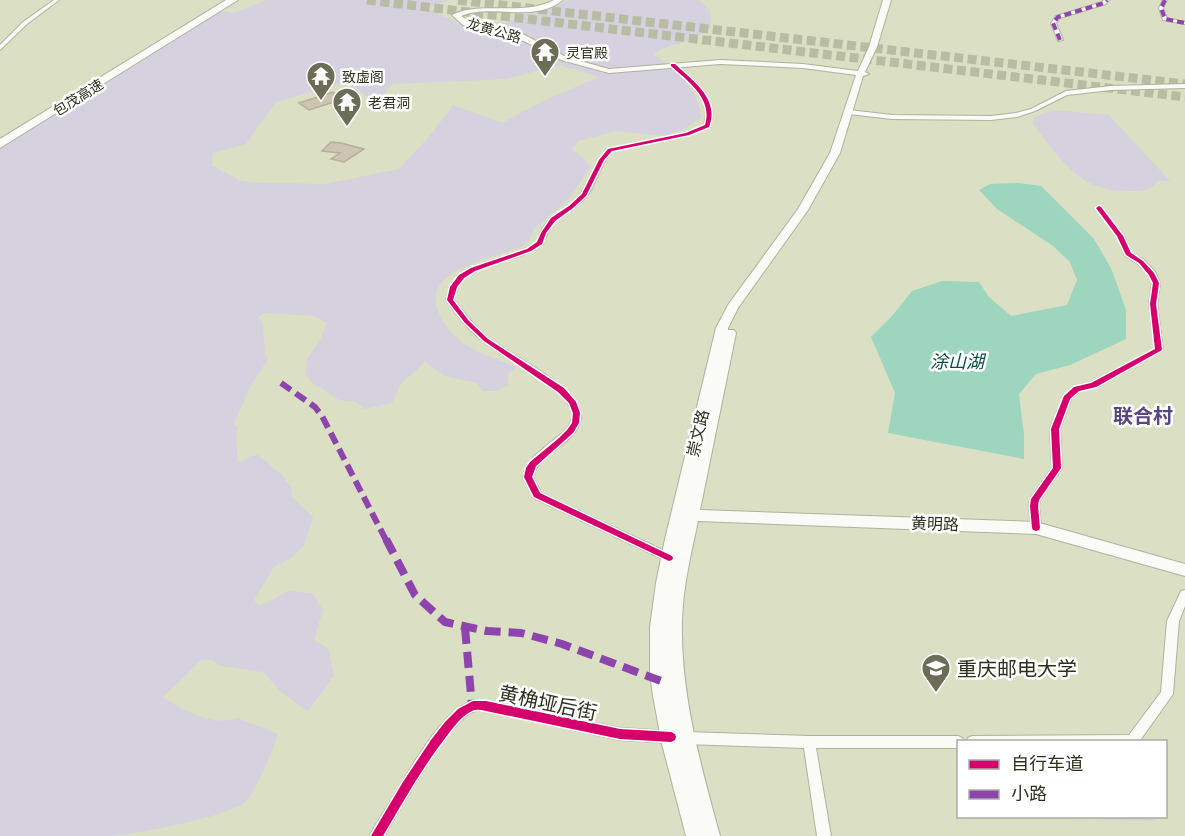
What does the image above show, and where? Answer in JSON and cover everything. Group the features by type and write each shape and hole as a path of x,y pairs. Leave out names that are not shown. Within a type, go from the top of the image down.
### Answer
{"highway":[{"path":"149,47 220,0"},
{"path":"149,47 233,0"},
{"name":"包茂高速","path":"0,135 149,47"},
{"name":"包茂高速","path":"0,144 149,47"}],"main road":[{"name":"龙黄公路","path":"559,0 545,6 534,7 483,3 464,8 456,15 462,21 472,25 514,33 537,46 592,68 609,71 673,64 740,64 863,72"},
{"name":"崇文路","path":"696,836 678,737 672,628 684,515 722,328 732,308 803,210 835,153 881,28 887,0"},
{"path":"772,66 823,73 846,83 852,112"},
{"name":"崇文路","path":"684,515 669,558 660,609 659,672 710,836"},
{"name":"黄明路","path":"684,515 1036,528 1185,570"}],"street":[{"path":"0,48 25,23 57,0"},
{"path":"1060,40 1053,23 1058,17 1104,3 1107,0"},
{"path":"1165,0 1161,9 1165,19 1185,23"},
{"path":"669,558 537,495 528,477 531,465 566,438 574,426 577,410 571,399 561,390 486,340 467,322 450,300 450,292 469,270 518,255 540,243 544,228 583,197 603,156 610,150 687,134 707,126 710,118 706,100 673,64"},
{"path":"852,112 907,118 991,118 1033,110 1066,93 1112,88 1185,86"},
{"path":"1036,528 1034,506 1038,492 1057,468 1055,429 1067,398 1077,389 1093,385 1159,350 1153,304 1156,283 1152,274 1141,262 1128,254 1120,236 1099,208"},
{"path":"1133,740 1167,694 1173,621 1185,594"},
{"name":"黄桷垭后街","path":"377,836 430,751 458,716 472,706 486,706 620,734 678,737"},
{"path":"678,737 809,742 957,741"},
{"path":"809,742 824,836"}],"shaded area":[{"path":"267,0 452,0 435,4 430,9 469,29 487,31 489,29 486,24 506,23 520,16 512,11 527,7 541,11 569,0 699,0 710,10 711,27 697,37 653,54 670,65 691,89 700,108 701,118 681,131 664,136 616,131 578,141 572,150 584,158 590,167 569,199 534,229 529,241 523,246 470,264 443,281 436,297 440,316 452,333 472,349 517,367 508,374 508,386 496,391 483,391 477,383 445,376 425,362 401,384 392,403 365,409 356,402 339,400 311,382 306,374 307,359 320,340 327,323 315,316 264,313 258,317 263,324 265,356 268,359 250,387 234,423 238,427 236,438 238,463 258,455 281,474 292,489 291,496 313,517 304,546 291,558 274,567 254,600 258,605 269,602 288,591 312,593 323,610 314,640 328,648 334,676 308,711 280,691 263,672 221,666 213,660 201,660 163,697 199,716 219,720 238,718 278,734 255,788 247,800 238,806 223,813 182,824 122,835 0,836 0,146 219,11 234,13","holes":["559,65 599,77 545,100 502,123 453,105 433,132 399,169 325,184 259,183 242,181 212,166 213,153 246,144 276,102 347,82 375,102 393,84 506,79"]},
{"path":"1052,110 1109,115 1170,181 1158,181 1149,189 1129,191 1096,186 1084,179 1062,161 1033,124 1034,117"},
{"path":"1046,818 1156,818 1157,821"}],"water":[{"name":"涂山湖","path":"1019,183 1041,186 1094,239 1111,268 1126,310 1126,339 1070,365 1036,374 1019,394 1024,435 1024,459 888,433 895,393 871,337 912,291 942,281 979,282 989,297 1011,316 1067,305 1077,280 1070,262 1053,246 997,209 979,190 990,184"}],"building":[{"name":"致虚阁","path":"333,92 343,99 309,110 299,103"},
{"path":"331,142 364,149 344,162 331,159 340,153 322,151"}],"tunnel":[{"path":"367,0 1185,97"},
{"path":"458,0 1185,84"}],"marked path":[{"path":"1060,40 1053,23 1058,17 1104,3 1107,0"},
{"path":"1165,0 1161,8 1165,19 1185,23"},
{"path":"281,383 315,407 322,416 415,595 445,622 487,631 521,633 562,644 661,681"},
{"path":"465,628 472,706"}],"cycle path":[{"path":"669,558 537,495 528,477 530,468 570,431 577,413 572,402 561,390 486,340 467,322 450,300 453,287 473,269 529,250 540,243 548,225 584,195 602,160 610,150 687,134 707,126 710,117 706,100 694,84 673,65"},
{"path":"1036,528 1035,499 1057,468 1055,429 1067,398 1077,389 1093,385 1159,350 1153,304 1156,283 1152,274 1141,262 1128,254 1120,236 1099,208"},
{"path":"377,836 435,744 461,713 472,706 486,706 620,734 671,737"}],"place":[{"name":"灵官殿","path":"545,78"},
{"name":"致虚阁","path":"321,102"},
{"name":"老君洞","path":"347,128"},
{"name":"重庆邮电大学","path":"936,694"}],"district":[{"name":"联合村","path":"1143,415"}]}
